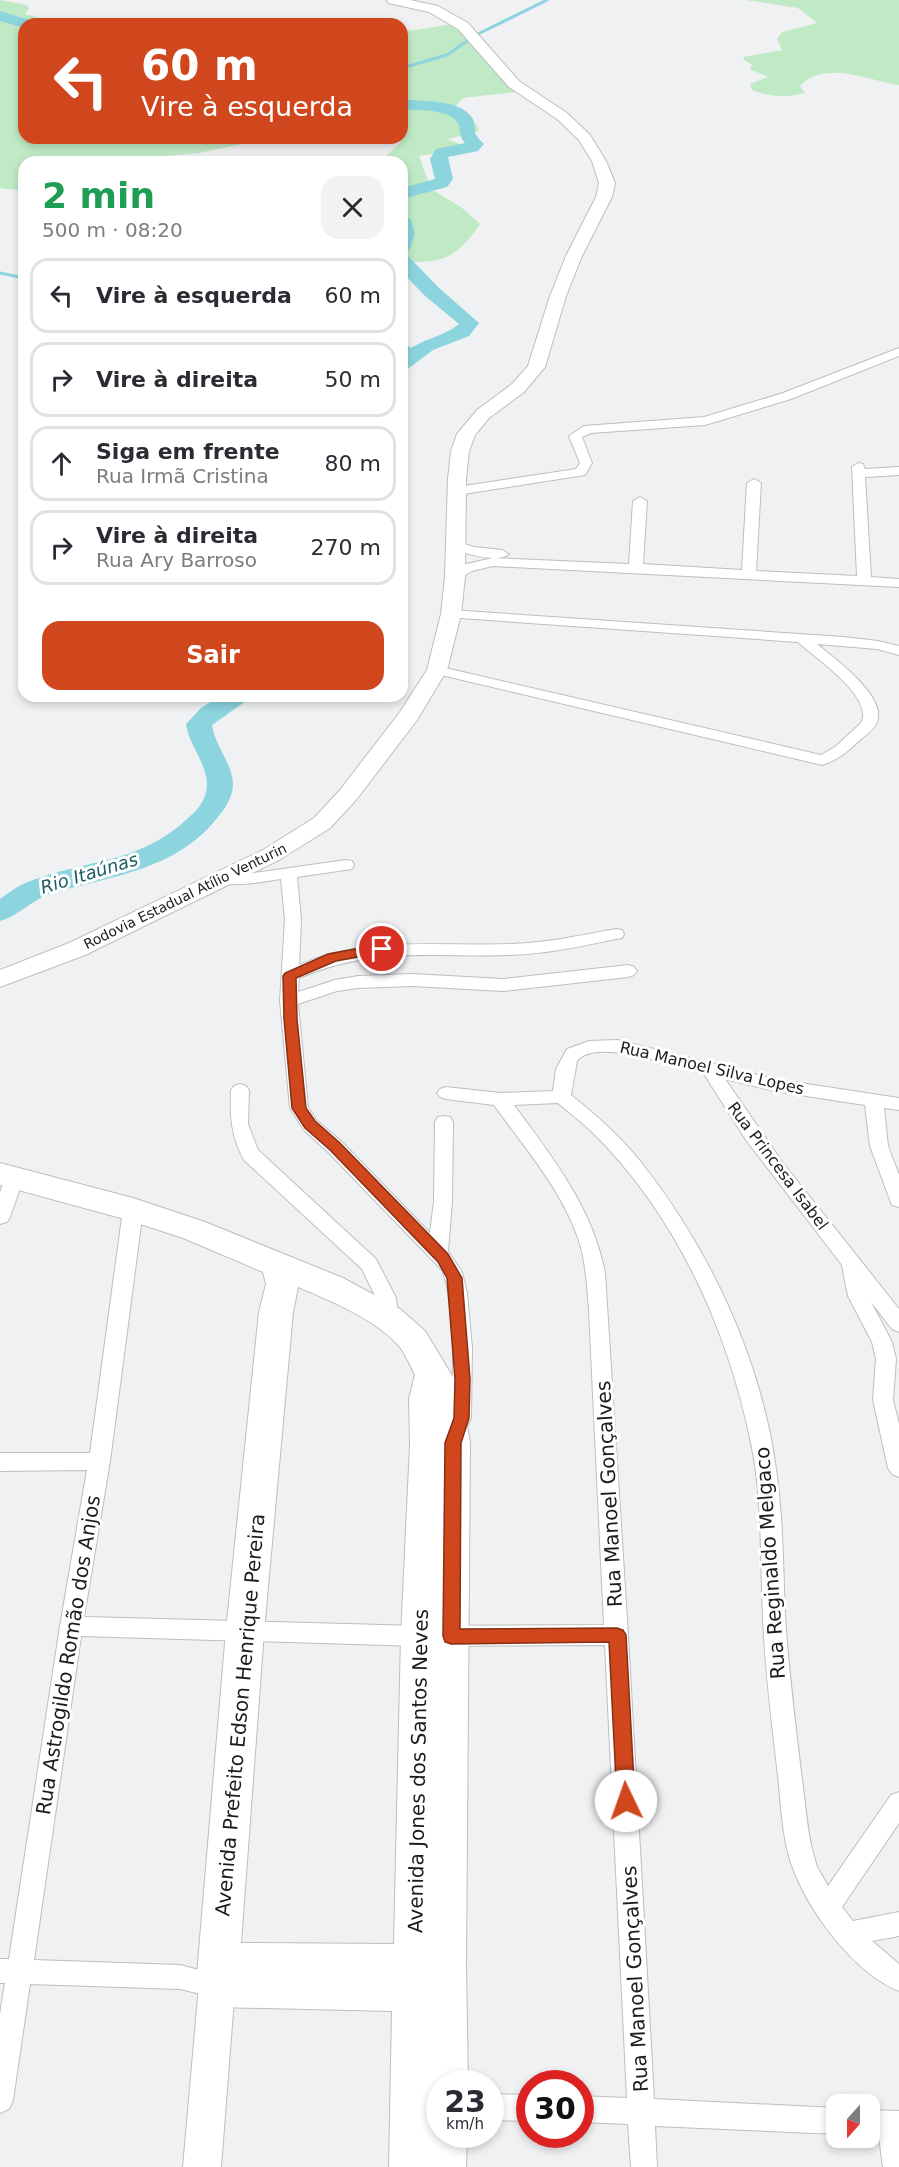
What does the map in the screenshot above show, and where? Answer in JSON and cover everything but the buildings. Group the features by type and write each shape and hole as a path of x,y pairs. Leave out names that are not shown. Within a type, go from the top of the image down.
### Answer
{"main road":[{"name":"Rodovia Estadual Atílio Venturin","path":"0,979 77,949 271,855 322,823 372,766 409,715 437,670 451,614 455,577 460,451 466,434 473,424 518,388 536,368 558,296 604,196 607,177 585,138 571,124 514,84 458,22 433,9 393,0"},
{"path":"8,1175 133,1210 227,1244 251,1260 264,1273 272,1287 276,1312"},
{"name":"Avenida Jones dos Santos Neves","path":"227,1244 331,1287 388,1318 413,1340 432,1376 426,1398 440,1444 430,1978 432,2070"},
{"name":"Avenida Prefeito Edson Henrique Pereira","path":"202,2167 206,1975 245,1631 276,1312 282,1284 280,1264"},
{"path":"206,1975 430,1978"},
{"name":"Avenida Jones dos Santos Neves","path":"411,2167 426,2120"},
{"path":"444,2167 445,2148"}],"street":[{"path":"457,485 490,485 580,472 586,463 575,436 588,429 705,422 788,396 899,352"},
{"path":"864,578 859,470 899,471"},
{"path":"748,571 754,483"},
{"path":"636,564 640,501"},
{"path":"455,545 493,554 864,578 899,583"},
{"path":"455,577 467,568 493,562 636,564"},
{"path":"864,578 899,576"},
{"path":"451,614 863,643 899,651"},
{"path":"437,670 822,760 835,755 866,727 871,719 872,711 868,701 857,687 804,640"},
{"path":"222,878 247,879 346,865"},
{"path":"289,874 293,919 289,1001 299,1108 310,1125 335,1147 438,1252 448,1264 454,1278 459,1318 462,1410 440,1444"},
{"path":"290,976 310,965 356,951 420,947 526,950 616,934"},
{"path":"289,1001 335,986 358,982 412,980 504,985 628,971"},
{"name":"Rua Manoel Silva Lopes","path":"562,1097 564,1069 567,1059 575,1051 586,1047 618,1046 774,1085 899,1104"},
{"name":"Rua Princesa Isabel","path":"710,1069 737,1116 784,1180 851,1260 899,1324"},
{"path":"240,1090 238,1122 241,1139 251,1155 369,1264 386,1298 388,1318"},
{"path":"446,1093 500,1099 562,1097"},
{"name":"Rua Reginaldo Melgaco","path":"562,1097 595,1125 650,1186 703,1275 737,1355 762,1446 767,1484 781,1710 799,1846 808,1873 828,1906 849,1934 872,1961 899,1979"},
{"name":"Rua Manoel Gonçalves","path":"500,1099 578,1217 588,1239 594,1263 617,1635 644,2167"},
{"path":"874,1100 879,1146 899,1200"},
{"path":"438,1252 443,1201 444,1122"},
{"path":"0,1213 8,1175"},
{"name":"Rua Astrogildo Romão dos Anjos","path":"0,2100 9,1971 99,1461 133,1210"},
{"path":"851,1260 858,1296 882,1342 886,1359 883,1400 899,1468"},
{"path":"0,1462 99,1461"},
{"path":"71,1626 436,1636 617,1635"},
{"path":"828,1906 899,1803"},
{"path":"849,1934 899,1924"},
{"path":"9,1971 206,1975"},
{"path":"594,2109 826,2120"},
{"path":"887,2124 897,2167"}],"green space":[{"path":"0,0 27,5 29,9 25,14 40,18 18,18 18,144 242,144 199,153 162,156 18,156 18,190 0,188"},
{"path":"746,0 899,0 899,85 834,73 810,78 800,86 805,93 798,95 778,96 752,90 750,84 768,77 750,69 752,65 743,59 744,57 782,50 777,39 782,32 817,23 798,8"},
{"path":"453,24 515,92 463,98 455,107 455,111 472,117 479,130 475,133 447,139 470,148 419,156 431,189 461,207 480,224 464,244 448,256 416,262 408,261 408,156 386,156 399,144 408,144 408,31"}],"waterway":[{"path":"478,34 547,0"},
{"name":"Rio Itaúnas","path":"0,16 18,21"},
{"path":"408,66 447,55 470,39"},
{"name":"Rio Itaúnas","path":"408,105 455,112 467,124 467,135 475,144 472,147 442,153 439,162 444,179 441,183 408,192"},
{"name":"Rio Itaúnas","path":"408,267 431,291 469,323 462,332 426,346 408,359"},
{"path":"0,273 18,277"},
{"path":"408,348 415,354"},
{"name":"Rio Itaúnas","path":"0,912 33,890 126,865 167,848 185,836 210,811 220,785 217,769 200,732 199,724 210,713 227,702"}],"route":[{"path":"382,949 356,951 333,957 310,965 290,976 290,1019 299,1108 310,1125 335,1147 443,1258 454,1278 459,1318 462,1379 461,1418 453,1443 451,1636 617,1635 626,1801"}]}
